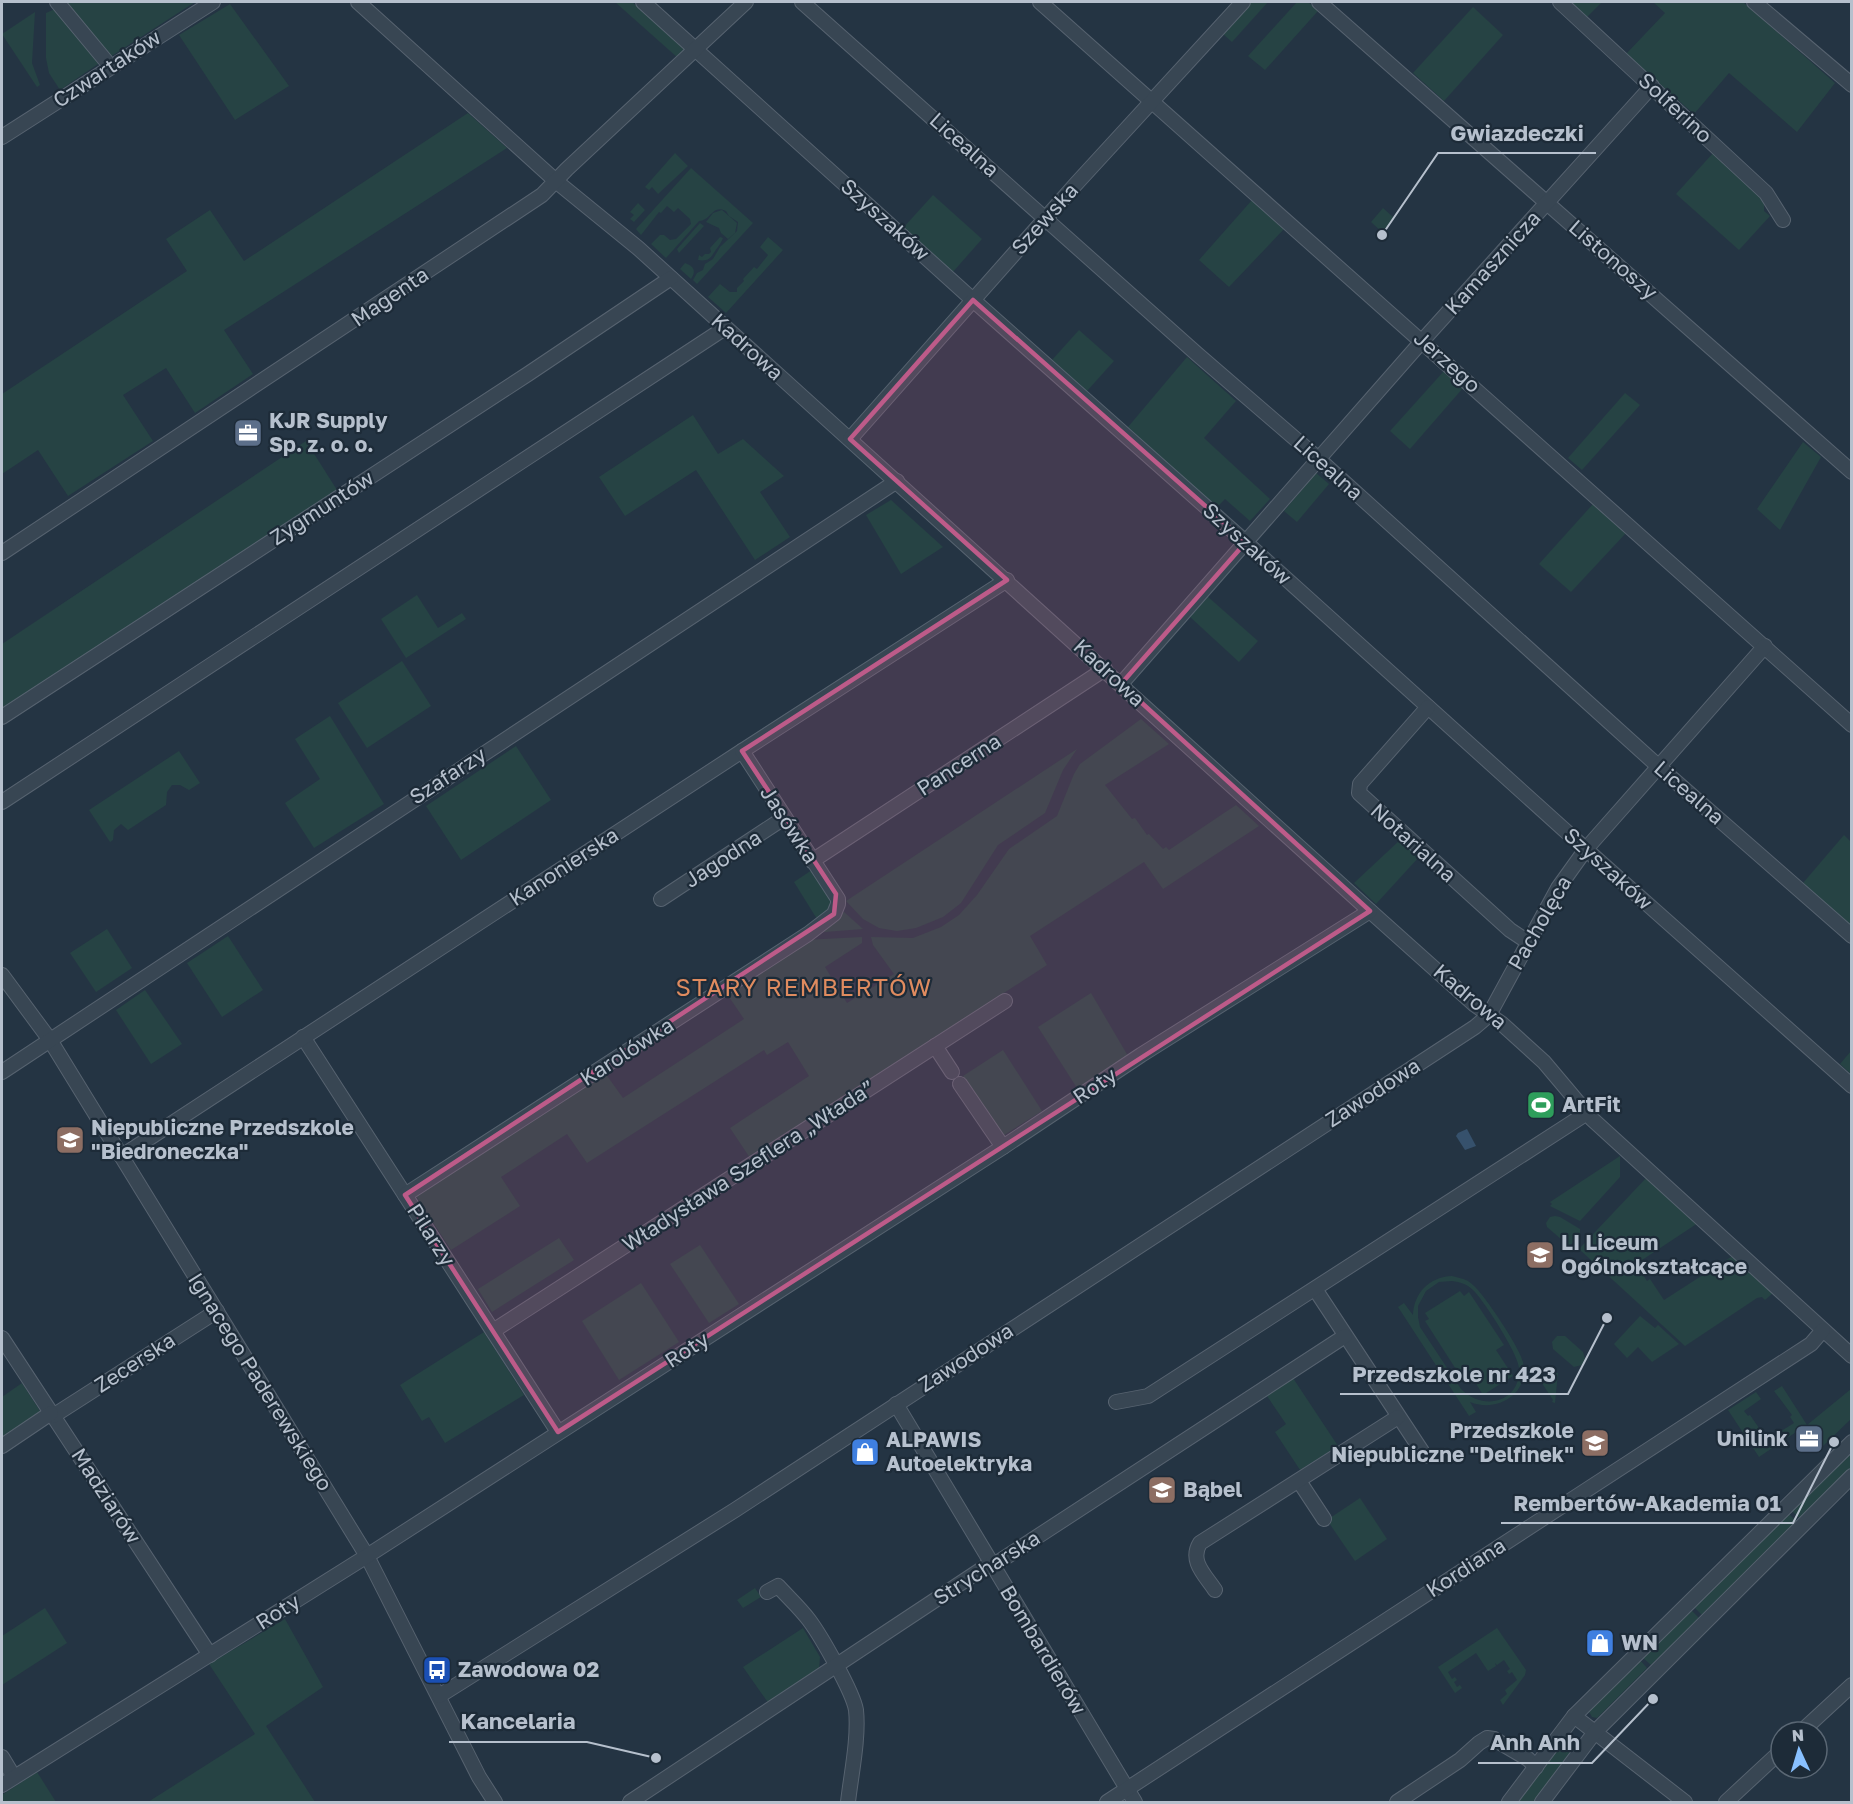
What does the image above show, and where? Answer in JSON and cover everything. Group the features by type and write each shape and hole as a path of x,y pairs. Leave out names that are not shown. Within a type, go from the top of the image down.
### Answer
{"street":[{"path":"57,2 111,67"},
{"name":"Czwartaków","path":"2,137 213,2"},
{"name":"Kadrowa","path":"358,2 557,182 638,248 1370,911 1551,1069 1587,1113 1851,1354"},
{"name":"Szyszaków","path":"644,2 973,300 1851,1086"},
{"name":"Magenta","path":"2,553 543,195 567,169 746,2"},
{"name":"Licealna","path":"802,2 1319,459 1851,936"},
{"name":"Jerzego","path":"1040,2 1422,340 1851,725"},
{"name":"Szewska","path":"850,439 1152,100 1243,2"},
{"name":"Listonoszy","path":"1319,2 1851,472"},
{"name":"Solferino","path":"1560,2 1766,193 1784,220"},
{"path":"1754,2 1851,85"},
{"name":"Kamasznicza","path":"1121,684 1422,340 1653,86"},
{"name":"Zygmuntów","path":"2,717 528,374 671,278"},
{"path":"2,802 724,327"},
{"name":"Szafarzy","path":"2,1072 897,481"},
{"name":"Kanonierska","path":"122,1156 1007,580"},
{"name":"Pacholęca","path":"1489,1015 1562,882 1586,849 1765,646"},
{"name":"Pancerna","path":"812,861 1105,669"},
{"name":"Notarialna","path":"1428,707 1360,784 1359,793 1510,930 1528,942"},
{"name":"Jasówka","path":"741,751 838,899"},
{"name":"Jagodna","path":"661,899 784,818"},
{"name":"Karolówka","path":"405,1196 808,934 834,914 838,899"},
{"name":"Roty","path":"2,1785 367,1556 1003,1147 1141,1055 1370,911"},
{"name":"Ignacego Paderewskiego","path":"2,975 50,1040 367,1556 495,1803"},
{"name":"Władysława Szeflera „Włada”","path":"493,1331 1005,1001"},
{"name":"Zawodowa","path":"439,1696 735,1510 1465,1034 1489,1015"},
{"name":"Pilarzy","path":"303,1038 558,1432"},
{"path":"935,1046 952,1072"},
{"path":"960,1084 1003,1147"},
{"path":"1116,1402 1148,1396 1587,1113"},
{"path":"1315,1289 1425,1456"},
{"name":"Zecerska","path":"2,1446 217,1311"},
{"name":"Kordiana","path":"1107,1803 1811,1344 1823,1330"},
{"name":"Strycharska","path":"630,1803 835,1665 991,1564 1000,1561 1346,1336"},
{"name":"Madziarów","path":"2,1338 210,1655"},
{"name":"Bombardierów","path":"896,1404 1135,1803"},
{"path":"1215,1590 1196,1560 1196,1549 1200,1543 1398,1417"},
{"path":"1509,1803 1574,1716 1851,1442"},
{"path":"1542,1803 1594,1732 1851,1476"},
{"path":"1299,1481 1324,1519"},
{"path":"767,1592 778,1586 809,1619 851,1695 856,1713 848,1803"},
{"path":"1815,1720 1851,1685"},
{"path":"1574,1716 1685,1803"},
{"path":"1397,1803 1488,1738 1494,1739 1536,1767"},
{"path":"2,1757 14,1777"},
{"path":"1726,1803 1769,1762"}],"highlighted area":[{"path":"973,300 1246,542 1121,684 1370,911 558,1432 405,1195 834,914 836,894 742,751 1007,580 850,439"}],"green space":[{"path":"61,2 195,2 110,57"},
{"path":"615,2 632,2 686,50 678,58"},
{"path":"1249,2 1268,2 1232,42 1223,34"},
{"path":"1297,2 1308,2 1318,11 1265,70 1248,56"},
{"path":"1570,2 1602,2 1587,17"},
{"path":"1653,2 1743,2 1835,83 1797,132 1729,73 1694,114 1626,54 1665,13"},
{"path":"230,4 289,86 235,120 179,35"},
{"path":"1473,7 1503,35 1444,101 1413,73"},
{"path":"55,9 101,62 60,90 49,73 46,58 46,13"},
{"path":"35,12 32,63 40,85 37,87 2,34"},
{"path":"468,113 507,148 224,330 253,374 195,413 166,368 123,395 153,441 68,496 38,450 2,474 2,394 187,271 166,239 210,210 244,261"},
{"path":"1714,152 1764,198 1764,211 1770,216 1739,250 1676,194"},
{"path":"675,153 688,166 658,194 652,187 649,190 645,187"},
{"path":"691,168 753,223 697,284 693,280 697,273 703,270 705,264 713,259 720,247 737,231 738,222 726,211 721,209 714,211 699,221 666,258 651,244 660,235 670,240 676,239 691,224 690,219 678,208 674,212 667,206 661,213 659,212 641,235 636,229"},
{"path":"933,195 982,239 952,273 903,228"},
{"path":"1252,200 1285,228 1229,287 1199,260"},
{"path":"638,203 645,210 634,222 630,219 634,215 630,212"},
{"path":"1383,208 1394,218 1382,232 1371,222"},
{"path":"722,210 737,223 735,233 728,239 719,228 706,222 713,213"},
{"path":"700,223 704,226 679,253 677,249"},
{"path":"720,237 723,238 710,258 698,260 699,255 702,257 711,252 710,248"},
{"path":"768,237 783,250 726,313 708,297 720,284 730,292 737,292 743,279 754,267 757,269 768,255 760,247"},
{"path":"685,263 693,269 691,279 680,269"},
{"path":"1079,330 1114,361 1087,391 1052,360"},
{"path":"1187,357 1236,401 1204,438 1270,499 1250,521 1225,499 1216,508 1128,427"},
{"path":"1444,371 1463,388 1410,449 1390,431"},
{"path":"1625,393 1640,405 1582,470 1568,458"},
{"path":"693,415 718,454 743,439 784,476 760,492 790,537 755,560 696,470 625,516 599,477"},
{"path":"306,441 337,490 2,711 2,644"},
{"path":"1803,442 1821,457 1780,530 1757,509"},
{"path":"1316,473 1329,484 1297,522 1284,511"},
{"path":"891,500 943,547 901,574 866,515"},
{"path":"1593,504 1626,533 1571,592 1539,564"},
{"path":"417,595 438,628 462,613 466,619 406,658 381,619"},
{"path":"1207,596 1258,641 1239,662 1189,616"},
{"path":"402,661 431,706 367,748 338,703"},
{"path":"330,716 384,804 314,848 285,803 320,779 295,739"},
{"path":"1141,719 1169,744 1105,785 1147,835 1149,834 1163,849 1166,847 1169,850 1236,805 1259,826 1163,889 1144,862 1030,936 1047,965 750,1158 730,1128 809,1076 788,1042 767,1055 764,1050 587,1163 567,1134 501,1177 520,1206 451,1250 416,1196 605,1073 623,1098 744,1019 727,994 804,940 862,937 862,943 825,967 847,1003 894,974 873,945 871,937 913,938 941,927 959,915 977,895 1009,849 1057,816 1080,764"},
{"path":"516,746 551,800 461,860 426,806"},
{"path":"1077,749 1063,770 1045,813 998,845 961,903 943,917 916,928 897,931 879,928 863,919 846,901"},
{"path":"179,751 200,783 189,790 180,785 172,785 167,792 166,805 128,830 121,824 114,830 113,840 110,842 89,810"},
{"path":"1844,835 1851,842 1851,926 1803,883"},
{"path":"1400,840 1419,857 1376,904 1354,883"},
{"path":"812,870 832,897 831,909 817,919 794,882"},
{"path":"844,912 863,929 824,932 818,930"},
{"path":"107,929 132,968 96,992 70,953"},
{"path":"228,936 263,990 222,1017 187,963"},
{"path":"145,990 182,1044 151,1064 116,1010"},
{"path":"1091,993 1128,1056 1077,1088 1038,1027"},
{"path":"1003,1050 1042,1111 1001,1137 963,1076"},
{"path":"1851,1051 1851,1074 1840,1064"},
{"path":"1620,1156 1620,1177 1580,1221 1550,1206 1552,1204 1550,1202"},
{"path":"1648,1176 1698,1223 1636,1264 1647,1281 1650,1279 1664,1300 1734,1255 1773,1293 1765,1300 1762,1297 1757,1298 1685,1346 1579,1249"},
{"path":"1555,1216 1580,1229 1580,1237 1569,1246 1547,1227 1546,1223 1550,1217"},
{"path":"559,1238 574,1260 492,1312 478,1289"},
{"path":"700,1245 739,1304 709,1323 670,1264"},
{"path":"1452,1276 1463,1279 1478,1290 1509,1334 1523,1362 1524,1373 1516,1392 1500,1403 1491,1405 1470,1402 1476,1412 1469,1416 1398,1307 1404,1303 1413,1315 1416,1300 1424,1288 1436,1279","holes":["1452,1281 1468,1286 1478,1295 1500,1328 1517,1361 1518,1380 1514,1389 1508,1396 1499,1400 1480,1400 1461,1389 1420,1327 1418,1306 1426,1291 1439,1282"]},
{"path":"641,1283 679,1342 619,1380 582,1321"},
{"path":"1460,1291 1464,1296 1469,1292 1504,1345 1496,1350 1513,1376 1483,1395 1467,1369 1459,1374 1425,1321 1429,1319 1425,1313"},
{"path":"1640,1316 1655,1328 1658,1325 1679,1344 1652,1362 1638,1347 1627,1358 1614,1344"},
{"path":"484,1332 524,1395 445,1443 429,1417 422,1421 400,1385"},
{"path":"1557,1336 1565,1336 1583,1352 1585,1359 1582,1365 1574,1367 1553,1349 1552,1342"},
{"path":"1548,1373 1558,1373 1555,1403 1552,1402 1553,1400 1538,1377"},
{"path":"1293,1378 1338,1446 1300,1470 1275,1432 1286,1424 1267,1396"},
{"path":"22,1383 40,1411 39,1418 2,1443 2,1397"},
{"path":"1782,1386 1807,1425 1851,1389 1851,1419 1822,1447 1805,1426 1759,1457 1728,1410 1756,1392 1761,1399 1744,1411 1748,1416 1750,1415 1759,1428 1756,1430 1762,1439 1773,1433 1775,1435 1794,1423 1790,1417 1792,1415 1774,1391"},
{"path":"1851,1451 1851,1468 1800,1519 1791,1510"},
{"path":"1360,1498 1387,1539 1355,1561 1327,1520"},
{"path":"1788,1513 1797,1522 1702,1615 1693,1606"},
{"path":"755,1588 761,1597 743,1608 737,1600"},
{"path":"45,1608 67,1643 2,1685 2,1636"},
{"path":"1690,1609 1699,1618 1651,1665 1642,1657"},
{"path":"285,1619 323,1687 266,1726 315,1802 148,1802 255,1734 209,1664"},
{"path":"803,1628 820,1657 819,1670 769,1704 743,1667"},
{"path":"1497,1628 1526,1670 1525,1675 1503,1705 1500,1700 1507,1694 1505,1690 1517,1680 1512,1672 1509,1674 1507,1671 1510,1669 1504,1660 1497,1665 1495,1663 1496,1666 1488,1671 1476,1653 1448,1672 1452,1679 1455,1677 1457,1680 1454,1682 1457,1687 1460,1685 1462,1688 1455,1693 1438,1667"},
{"path":"1639,1659 1647,1668 1597,1718 1592,1717 1588,1710"},
{"path":"1567,1735 1577,1743 1533,1802 1517,1802"},
{"path":"37,1772 56,1802 2,1802 2,1795"}],"water":[{"path":"1467,1129 1476,1146 1465,1150 1456,1136"}],"place":[{"name":"Gwiazdeczki","path":"1382,235"},
{"name":"KJR Supply Sp. z. o. o.","path":"248,433"},
{"name":"ArtFit","path":"1541,1105"},
{"name":"Niepubliczne Przedszkole \"Biedroneczka\"","path":"70,1140"},
{"name":"LI Liceum Ogólnokształcące","path":"1540,1255"},
{"name":"Przedszkole nr 423","path":"1607,1318"},
{"name":"Unilink","path":"1809,1439"},
{"name":"Rembertów-Akademia 01","path":"1834,1442"},
{"name":"Przedszkole Niepubliczne \"Delfinek\"","path":"1595,1443"},
{"name":"ALPAWIS Autoelektryka","path":"865,1452"},
{"name":"Bąbel","path":"1162,1490"},
{"name":"WN","path":"1600,1643"},
{"name":"Zawodowa 02","path":"437,1670"},
{"name":"Anh Anh","path":"1653,1699"},
{"name":"Kancelaria","path":"656,1758"}],"district":[{"name":"STARY REMBERTÓW","path":"804,988"}]}
